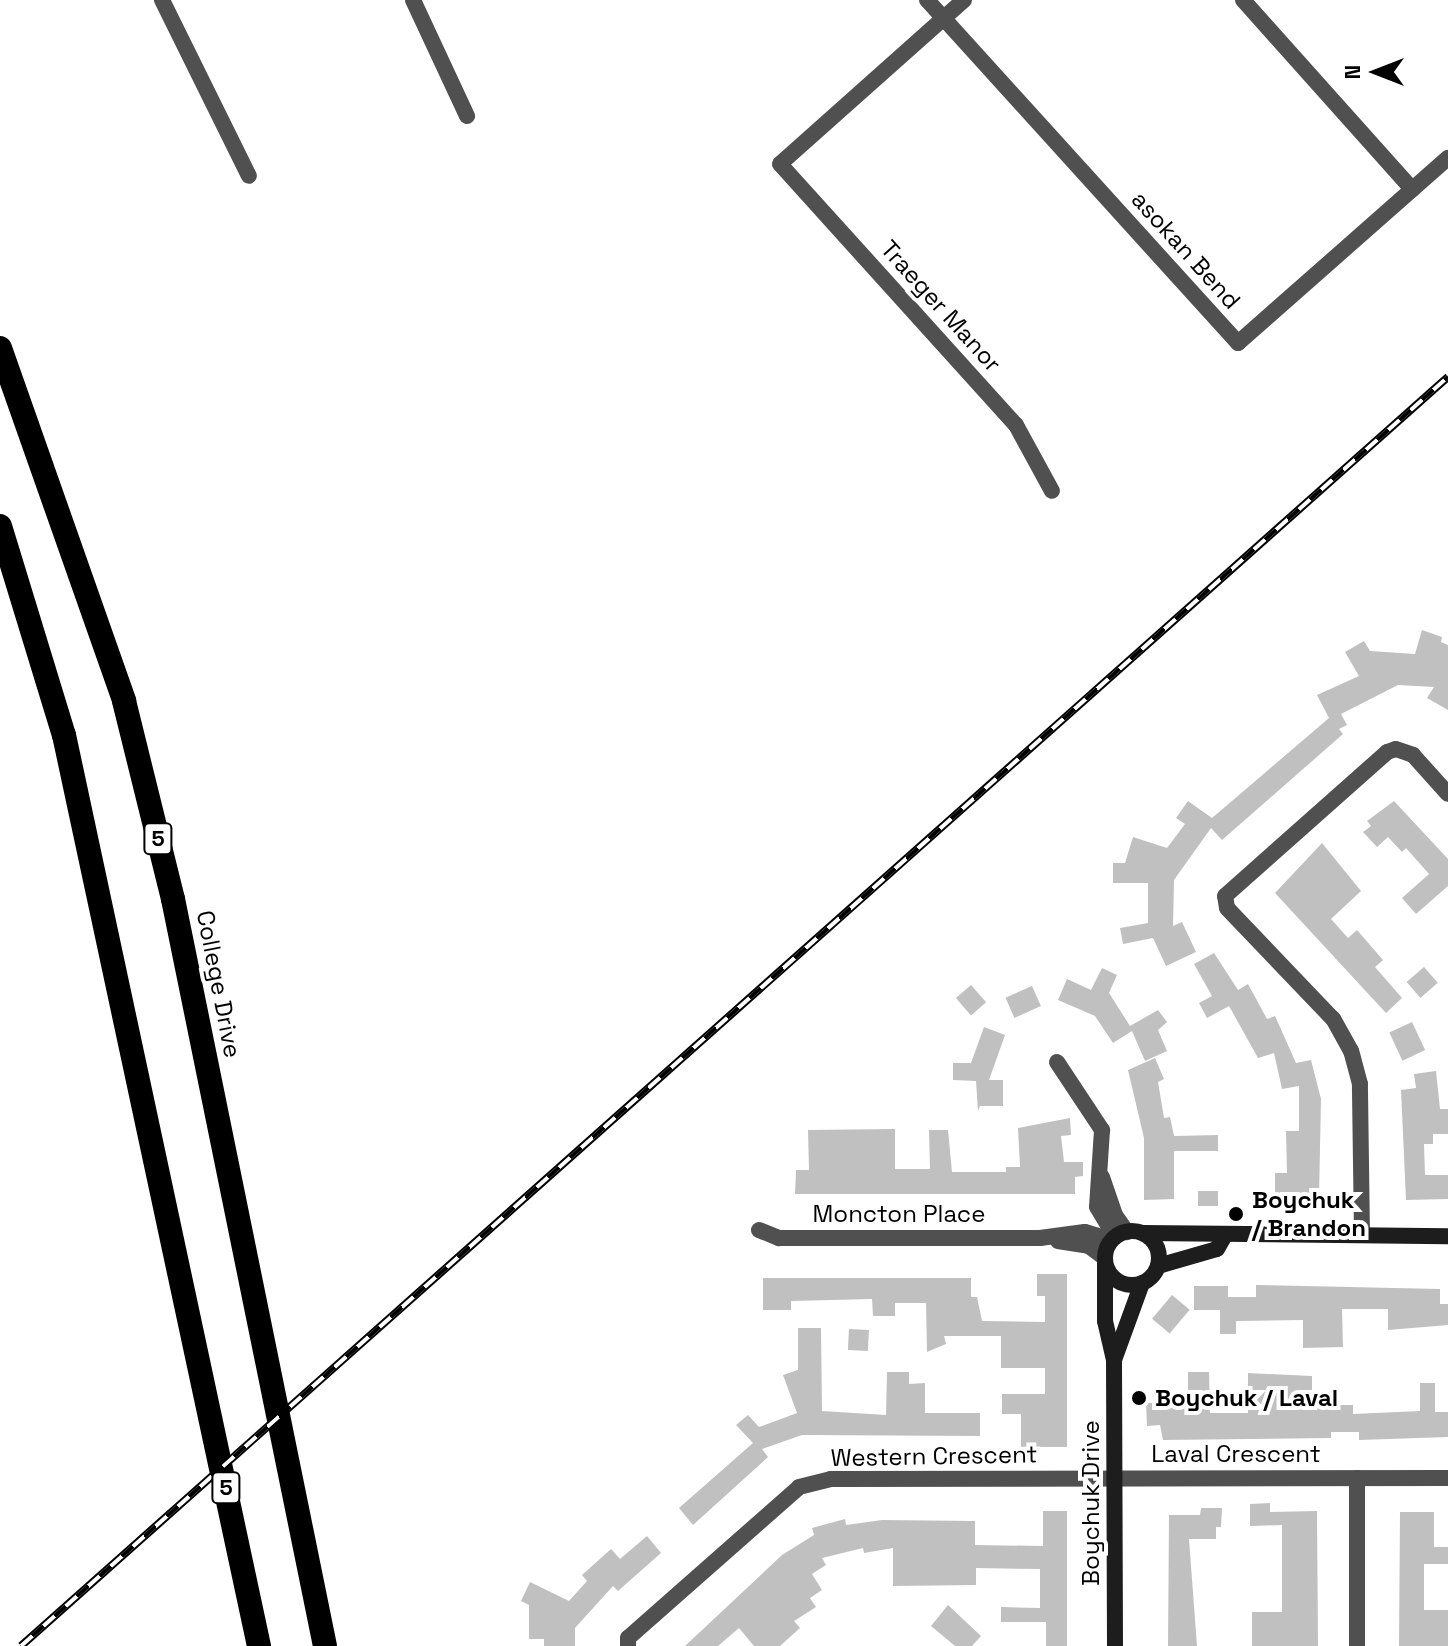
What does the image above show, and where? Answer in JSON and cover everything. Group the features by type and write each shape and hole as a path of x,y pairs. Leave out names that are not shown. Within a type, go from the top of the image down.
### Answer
{"highway":[{"name":"College Drive","path":"0,348 124,701 173,899 325,1646"},
{"name":"5","path":"0,526 64,735 259,1646"}],"street":[{"path":"162,0 249,176"},
{"path":"413,0 467,116"},
{"path":"927,0 942,19 964,0"},
{"path":"1243,0 1412,189"},
{"name":"Traeger Manor","path":"942,19 780,164 1016,425 1052,491"},
{"name":"asokan Bend","path":"942,19 1238,343 1448,158"},
{"path":"1362,1235 1360,1084 1351,1051 1333,1019 1227,908 1225,896 1387,752 1396,749 1413,755 1448,794"},
{"path":"1057,1062 1102,1130 1102,1176 1124,1236"},
{"name":"Moncton Place","path":"759,1230 779,1238 1040,1238 1085,1232 1124,1236"},
{"path":"1124,1236 1105,1261 1119,1281 1142,1283 1158,1266 1217,1249 1225,1235"},
{"path":"1124,1236 1448,1236"},
{"path":"1124,1236 1155,1243 1158,1266"},
{"name":"Moncton Place","path":"1040,1238 1089,1246 1105,1261"},
{"name":"Boychuk Drive","path":"1105,1261 1105,1321 1114,1360 1115,1646"},
{"name":"Boychuk Drive","path":"1114,1360 1142,1283"},
{"name":"Laval Crescent","path":"1115,1476 1448,1478"},
{"name":"Western Crescent","path":"628,1646 628,1638 799,1487 831,1479 1115,1476"},
{"path":"1357,1478 1357,1646"}],"building":[{"path":"1422,630 1442,637 1441,642 1448,645 1448,710 1427,698 1434,687 1398,685 1341,714 1347,725 1339,729 1343,734 1222,840 1211,828 1174,880 1173,926 1182,922 1196,952 1166,966 1153,938 1123,944 1120,928 1148,923 1148,883 1113,883 1113,863 1125,863 1133,837 1167,848 1185,824 1176,818 1188,801 1212,818 1329,718 1317,695 1359,676 1345,652 1364,641 1370,651 1415,654"},
{"path":"1394,801 1448,859 1448,886 1416,914 1402,898 1429,874 1406,848 1402,852 1388,837 1377,847 1363,832 1371,826 1367,821"},
{"path":"1322,843 1361,891 1331,919 1348,938 1357,930 1383,960 1375,967 1402,998 1386,1013 1275,893"},
{"path":"1214,953 1238,990 1248,984 1267,1019 1275,1016 1296,1063 1311,1060 1321,1099 1319,1197 1275,1195 1275,1173 1287,1173 1286,1131 1299,1131 1299,1086 1282,1089 1274,1053 1258,1058 1229,1006 1207,1018 1199,1003 1212,996 1194,964"},
{"path":"1424,967 1438,983 1420,998 1407,982"},
{"path":"1102,968 1117,975 1109,993 1130,1026 1158,1010 1167,1022 1158,1030 1167,1051 1145,1061 1132,1031 1113,1043 1095,1016 1058,1000 1067,979 1091,990"},
{"path":"971,985 986,1002 971,1015 956,998"},
{"path":"1032,986 1041,1006 1014,1018 1006,998"},
{"path":"1412,1022 1425,1050 1402,1061 1389,1033"},
{"path":"984,1027 1005,1035 989,1080 1003,1080 1003,1106 980,1106 978,1111 976,1081 953,1080 953,1063 971,1063"},
{"path":"1155,1058 1164,1079 1158,1082 1164,1118 1170,1117 1174,1136 1218,1135 1218,1151 1174,1151 1174,1199 1144,1200 1144,1138 1128,1070"},
{"path":"1436,1071 1440,1109 1448,1109 1448,1134 1433,1134 1433,1144 1424,1144 1425,1175 1448,1175 1448,1199 1406,1200 1401,1090 1416,1088 1414,1074"},
{"path":"1070,1118 1071,1135 1061,1136 1064,1162 1083,1162 1083,1176 1075,1177 1075,1194 795,1194 796,1170 809,1170 808,1130 895,1129 895,1169 930,1169 929,1130 948,1130 952,1172 1006,1172 1006,1167 1020,1167 1018,1128"},
{"path":"1198,1191 1218,1191 1218,1206 1198,1206"},
{"path":"1037,1274 1067,1274 1067,1447 1021,1447 1021,1414 1002,1414 1002,1394 1045,1394 1045,1368 1001,1368 1001,1336 944,1336 946,1344 927,1352 926,1303 895,1303 895,1316 873,1316 872,1299 791,1301 791,1310 763,1310 763,1278 971,1278 971,1297 977,1297 982,1321 1045,1322 1045,1296 1037,1296"},
{"path":"1256,1285 1440,1289 1440,1304 1448,1304 1448,1325 1388,1330 1388,1309 1342,1309 1343,1347 1303,1348 1303,1320 1236,1321 1236,1334 1220,1334 1220,1310 1194,1310 1194,1286 1228,1286 1228,1297 1256,1297"},
{"path":"1172,1295 1190,1310 1170,1334 1152,1319"},
{"path":"798,1328 821,1328 822,1411 886,1415 887,1372 909,1372 909,1384 925,1383 925,1413 980,1413 980,1436 802,1435 762,1449 768,1457 693,1525 679,1508 753,1443 736,1425 748,1415 759,1427 797,1413 783,1375 798,1370"},
{"path":"849,1329 869,1330 868,1351 848,1350"},
{"path":"1188,1372 1209,1372 1210,1413 1248,1413 1248,1373 1312,1376 1312,1405 1353,1405 1353,1414 1420,1411 1420,1383 1435,1383 1435,1412 1448,1412 1448,1437 1359,1440 1359,1432 1331,1432 1331,1438 1163,1440 1160,1425 1147,1426 1146,1403 1188,1402"},
{"path":"1270,1503 1270,1512 1317,1511 1318,1646 1252,1646 1252,1612 1282,1612 1282,1525 1250,1526 1250,1504"},
{"path":"1201,1508 1222,1508 1221,1527 1216,1527 1216,1539 1189,1539 1197,1646 1168,1646 1169,1515 1200,1515"},
{"path":"1043,1511 1067,1511 1067,1646 1046,1646 1046,1622 1001,1622 1001,1607 1040,1608 1040,1569 976,1568 976,1585 893,1586 893,1548 864,1553 863,1548 822,1558 826,1565 812,1574 822,1590 810,1598 816,1607 794,1621 800,1628 780,1646 754,1646 739,1628 718,1646 685,1646 782,1555 814,1535 812,1528 845,1519 846,1525 882,1520 975,1521 975,1545 1043,1546"},
{"path":"1400,1512 1434,1512 1434,1547 1448,1547 1448,1564 1424,1564 1424,1610 1448,1610 1448,1646 1399,1646"},
{"path":"647,1536 661,1553 618,1591 613,1586 575,1628 575,1646 544,1646 544,1639 529,1639 529,1605 521,1601 530,1582 569,1601 587,1581 582,1575 611,1549 620,1559"},
{"path":"948,1605 981,1636 972,1646 955,1646 931,1626"}],"railway":[{"path":"21,1646 1448,377"}],"place":[{"name":"Boychuk / Brandon","path":"1236,1214"},
{"name":"Boychuk / Laval","path":"1139,1398"}]}
